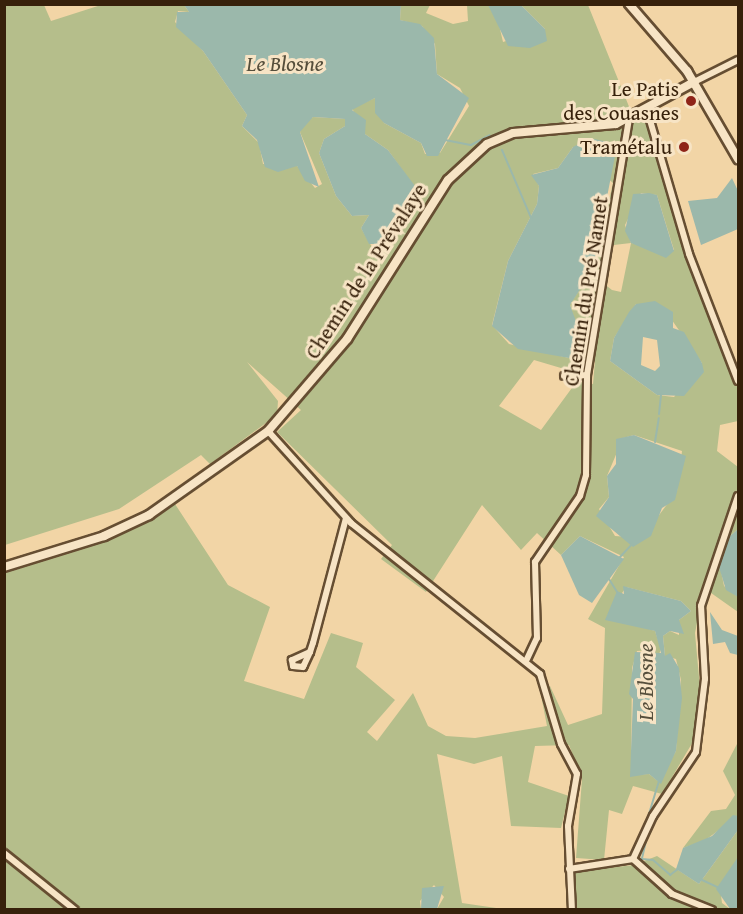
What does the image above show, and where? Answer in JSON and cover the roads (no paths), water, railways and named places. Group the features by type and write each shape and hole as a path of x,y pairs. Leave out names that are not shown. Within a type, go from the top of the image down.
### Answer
{"street":[{"path":"629,4 694,82 738,159"},
{"path":"694,82 738,60"},
{"name":"Chemin de la Prévalaye","path":"4,567 104,536 149,515 268,430 340,348 431,202 473,155 513,134 619,123 647,110 694,82"},
{"path":"647,110 680,225 738,381"},
{"name":"Chemin du Pré Namet","path":"527,659 537,638 535,562 584,486 587,375 629,119"},
{"path":"564,376 587,375"},
{"path":"268,430 346,519 527,659 545,682 561,744 578,774 568,826 572,909"},
{"path":"633,859 653,816 696,752 705,679 701,606 738,496"},
{"path":"310,652 324,622 346,519"},
{"path":"4,853 75,909"},
{"path":"569,868 633,859 672,894 712,909"}],"water":[{"name":"Le Blosne","path":"184,5 401,5 400,20 420,24 434,38 437,74 469,98 438,156 427,156 421,143 384,123 375,113 375,98 352,110 366,120 365,134 388,150 421,194 384,244 369,244 361,228 369,215 352,216 336,196 319,153 324,139 345,126 345,119 313,117 300,132 319,187 305,181 297,166 278,172 265,167 257,140 242,126 247,115 203,51 176,27 177,12 189,12"},
{"path":"488,5 521,5 545,29 547,41 530,48 508,46"},
{"path":"590,138 612,143 615,156 593,269 570,305 583,341 569,358 518,349 492,326 508,261 537,204 539,186 531,175 558,168 573,147"},
{"path":"732,178 738,191 738,229 701,245 688,201 717,198"},
{"path":"633,194 657,195 674,251 666,258 631,243 625,231"},
{"path":"655,301 673,312 673,328 684,332 702,363 704,372 684,396 657,395 610,361 614,338 636,304","holes":["643,337 657,340 660,366 655,371 641,365"]},
{"path":"634,435 686,456 675,500 662,508 651,536 633,547 596,516 609,497 607,476 616,464 616,439"},
{"path":"738,529 738,597 726,590 719,567 730,536"},
{"path":"580,536 624,559 592,603 579,595 561,555"},
{"path":"623,586 681,601 691,611 679,620 684,634 670,631 663,636 665,656 670,653 679,668 682,698 676,751 661,784 649,774 630,777 633,699 629,694 635,652 661,653 655,631 605,620 617,591 624,594"},
{"path":"710,612 722,630 738,636 738,655 730,653 725,642 713,644"},
{"path":"733,815 738,816 738,830 699,884 676,869 683,848 712,836"},
{"path":"738,857 738,909 730,909 716,889"},
{"path":"444,886 437,909 421,909 422,888"}],"waterway":[{"name":"Le Blosne","path":"445,140 471,145 490,135"},
{"name":"Le Blosne","path":"502,150 532,220"},
{"name":"Le Blosne","path":"569,308 579,330"},
{"name":"Le Blosne","path":"659,414 661,394"},
{"name":"Le Blosne","path":"655,442 659,418"},
{"name":"Le Blosne","path":"620,557 632,544"},
{"name":"Le Blosne","path":"609,579 617,592"},
{"name":"Le Blosne","path":"645,827 659,781"},
{"name":"Le Blosne","path":"646,841 642,859 653,860 670,875 678,869"},
{"name":"Le Blosne","path":"700,879 719,888"}],"place":[{"name":"Le Patis des Couasnes","path":"691,101"},
{"name":"Tramétalu","path":"684,147"}]}
